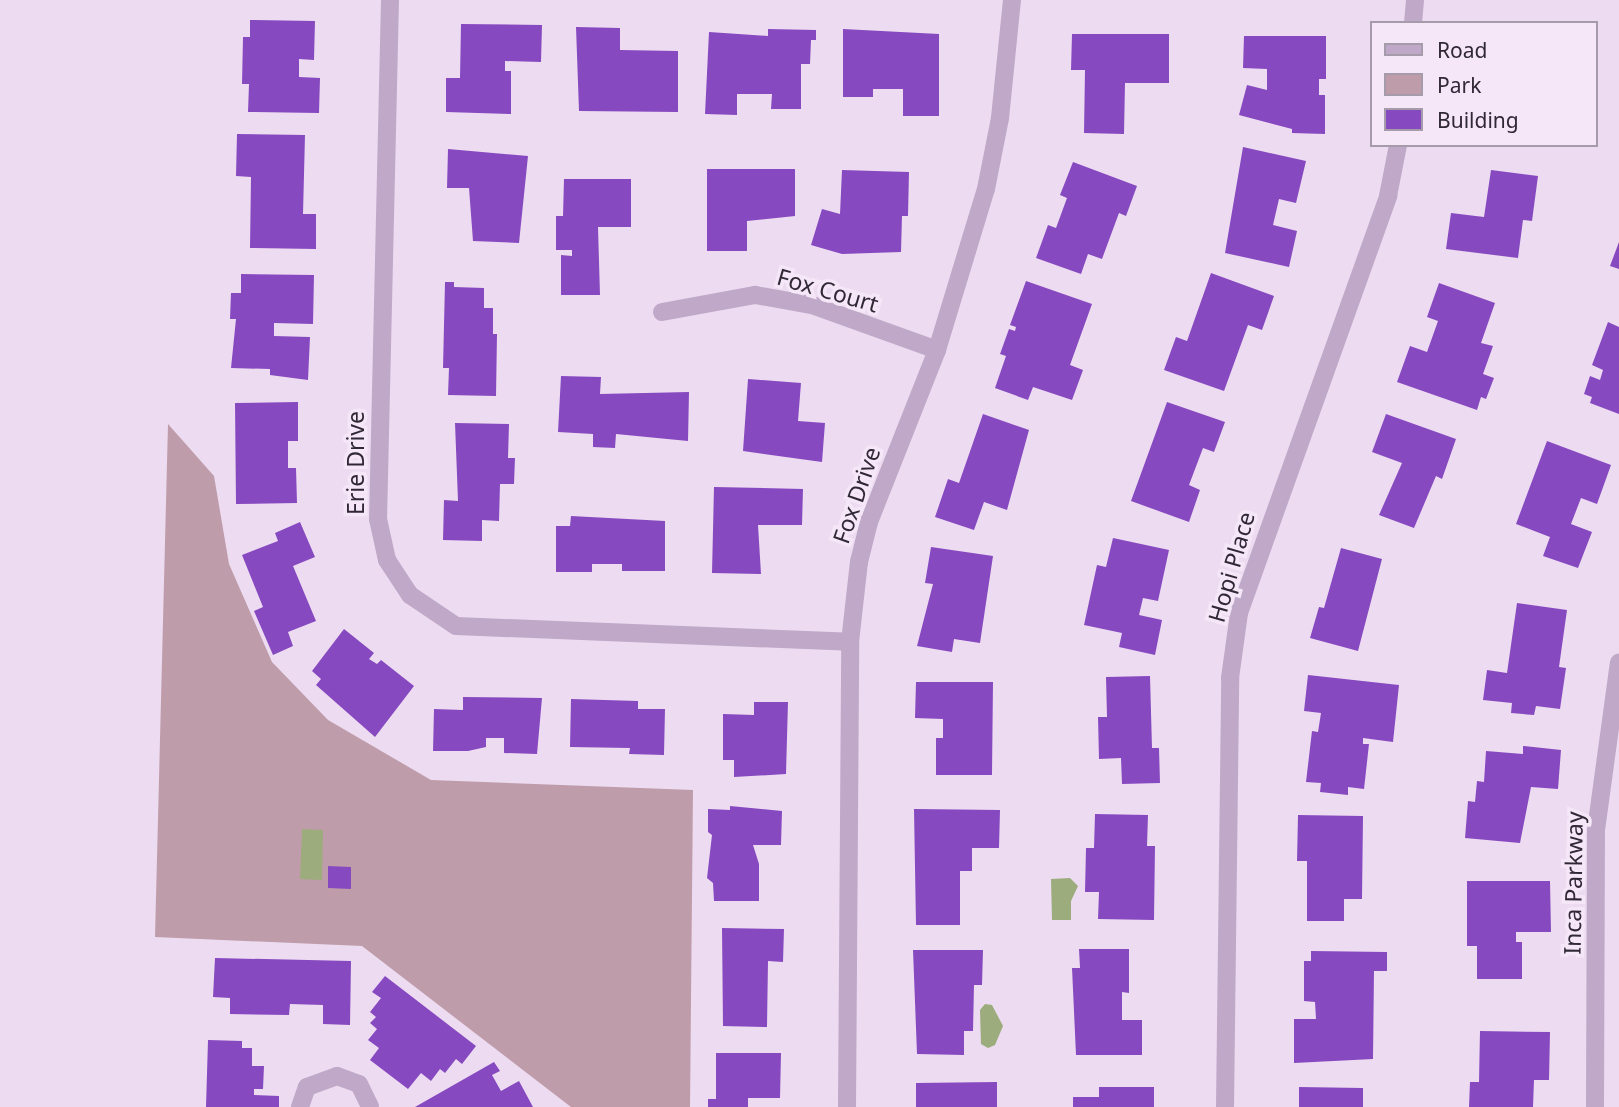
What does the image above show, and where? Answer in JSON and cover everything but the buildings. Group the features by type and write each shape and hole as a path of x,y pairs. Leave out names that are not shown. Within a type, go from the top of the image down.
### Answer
{"street":[{"name":"Erie Drive","path":"390,0 378,519 387,560 410,595 456,626 850,642"},
{"name":"Fox Drive","path":"847,1107 850,642 859,562 869,522 937,350 986,189 1000,118 1012,0"},
{"path":"1413,21 1415,0"},
{"name":"Hopi Place","path":"1225,1107 1230,678 1239,613 1388,196 1398,147"},
{"name":"Fox Court","path":"663,312 755,295 812,305 937,350"},
{"name":"Inca Parkway","path":"1595,1107 1596,830 1619,663"},
{"path":"300,1107 307,1087 337,1076 359,1084 370,1107"}],"green space":[{"path":"168,424 214,476 229,564 272,662 328,720 431,780 693,790 690,1107 571,1107 362,946 155,937"}],"shaded area":[{"path":"302,829 323,830 322,880 300,879"},
{"path":"1070,878 1078,886 1071,901 1071,920 1052,920 1051,879"},
{"path":"985,1004 992,1005 1003,1026 995,1045 988,1048 981,1044 980,1010"}]}
